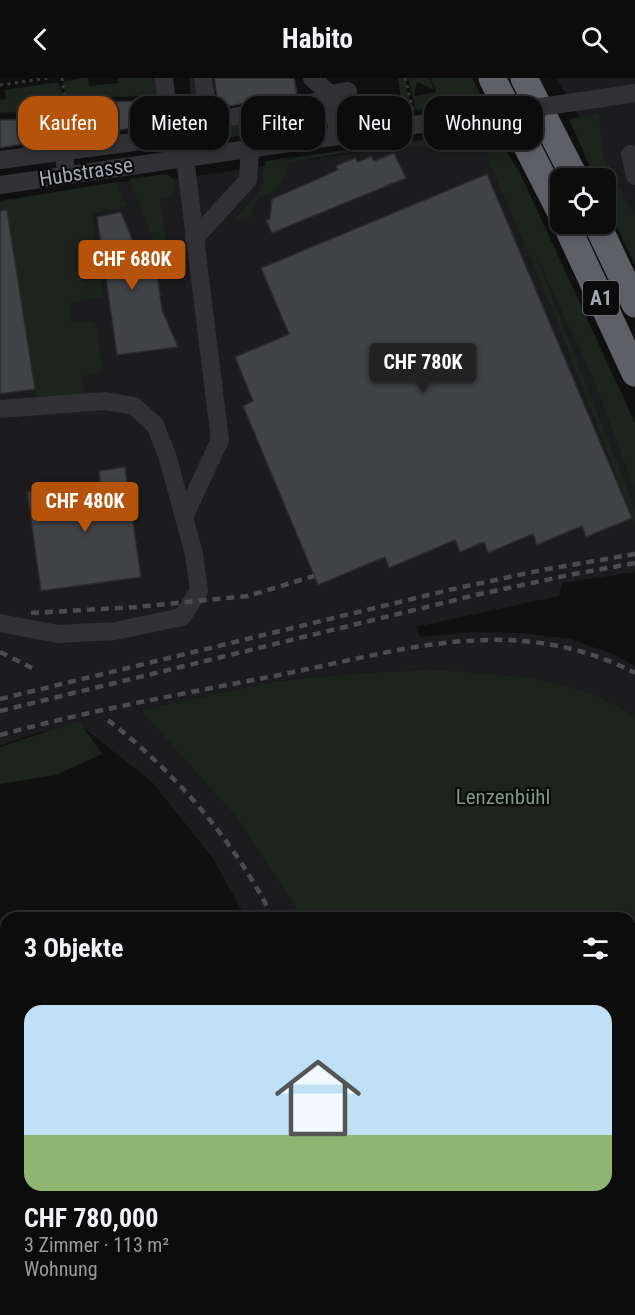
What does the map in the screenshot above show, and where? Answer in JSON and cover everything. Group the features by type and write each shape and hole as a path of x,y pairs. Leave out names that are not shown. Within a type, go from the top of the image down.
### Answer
{"highway":[{"path":"492,78 550,191"},
{"path":"524,78 570,168"},
{"name":"A1","path":"571,234 635,373"},
{"name":"A1","path":"602,234 635,304"}],"street":[{"path":"164,78 166,96"},
{"path":"203,78 210,121 336,90"},
{"path":"312,78 336,90"},
{"path":"336,90 337,105"},
{"name":"Hubstrasse","path":"412,125 635,93"},
{"path":"0,160 64,159 130,145"},
{"path":"63,150 64,159"},
{"path":"175,150 194,239 219,441 184,517"},
{"name":"Hubstrasse","path":"0,185 243,150"},
{"path":"194,239 248,180 250,150"},
{"path":"630,154 635,176"},
{"path":"0,410 105,401 134,406 155,425 167,455 184,517 194,554 200,591 182,617 115,631 58,634 0,623"}],"path":[{"path":"0,85 48,78"},
{"path":"405,78 414,115"}],"shaded area":[{"path":"556,78 635,78 635,220 616,182 616,168 609,168"},
{"path":"424,143 424,150 496,150 631,467 635,487 635,572 562,583 559,596 416,627 420,637 473,632 521,633 570,639 613,654 635,666 635,718 504,675 431,670 361,673 277,681 142,710 237,818 298,912 243,912 212,857 152,782 79,724 33,734 0,746 0,201 117,182 174,179 377,150 412,150 412,145"}],"green space":[{"path":"88,78 89,86 118,83 118,78 157,78 159,96 65,96 63,82"},
{"path":"189,78 197,78 201,96 191,96"},
{"path":"398,78 405,78 408,96 400,96"},
{"path":"408,78 430,78 434,90 417,82 414,96 436,92 431,78 472,78 481,96 424,96 424,110 416,109"},
{"path":"58,82 64,96 18,96 18,112 0,113 0,100 6,99 5,90"},
{"path":"599,114 603,156 609,168 591,168 569,119"},
{"path":"229,125 241,125 241,136 229,137"},
{"path":"424,140 424,147 412,147 412,141"},
{"path":"348,150 369,150 289,163 280,185 272,192 258,197 248,220 235,219 258,193 266,161"},
{"path":"482,150 505,150 520,173 635,423 635,490 593,378 533,249 635,509 635,524 551,306 486,155 489,153"},
{"path":"166,174 174,179 173,197 160,199 166,243 180,242 180,248 158,251 129,179"},
{"path":"616,180 635,216 635,266 616,224"},
{"path":"117,182 127,206 92,214 103,297 69,303 71,323 90,321 96,324 103,372 81,376 85,393 37,400 8,217 0,218 0,201"},
{"name":"Lenzenbühl","path":"431,670 484,673 537,680 588,693 612,703 635,717 635,912 298,912 237,818 141,710 277,681 361,673"},
{"path":"79,721 102,754 56,775 0,784 0,747"}],"building":[{"path":"214,78 294,78 297,94 241,96 241,104 229,106 229,96 217,96"},
{"path":"118,101 130,101 130,128 118,130"},
{"path":"0,120 18,120 18,145 0,148"},
{"path":"394,153 406,178 272,233 266,220 270,219 272,199 338,170 336,166 355,158 358,162 371,156 374,161"},
{"path":"487,174 632,518 586,537 582,526 537,545 533,534 488,553 484,542 460,552 455,540 389,568 385,557 318,585 243,406 253,401 235,357 289,334 261,268"},
{"path":"7,210 35,389 0,394 0,211"},
{"path":"121,212 140,258 155,256 162,310 178,347 117,355 97,217"},
{"path":"125,467 141,577 41,591 27,492 100,482 99,471"}],"railway":[{"path":"0,699 449,590 542,570 635,554"},
{"path":"0,711 480,594 635,563"},
{"path":"31,613 136,607 248,596 314,576"},
{"path":"0,735 144,701 396,650 450,642 504,640 555,645 604,659 635,673"},
{"path":"0,652 32,668"},
{"path":"108,720 180,785 222,835 258,889 270,912"}]}
